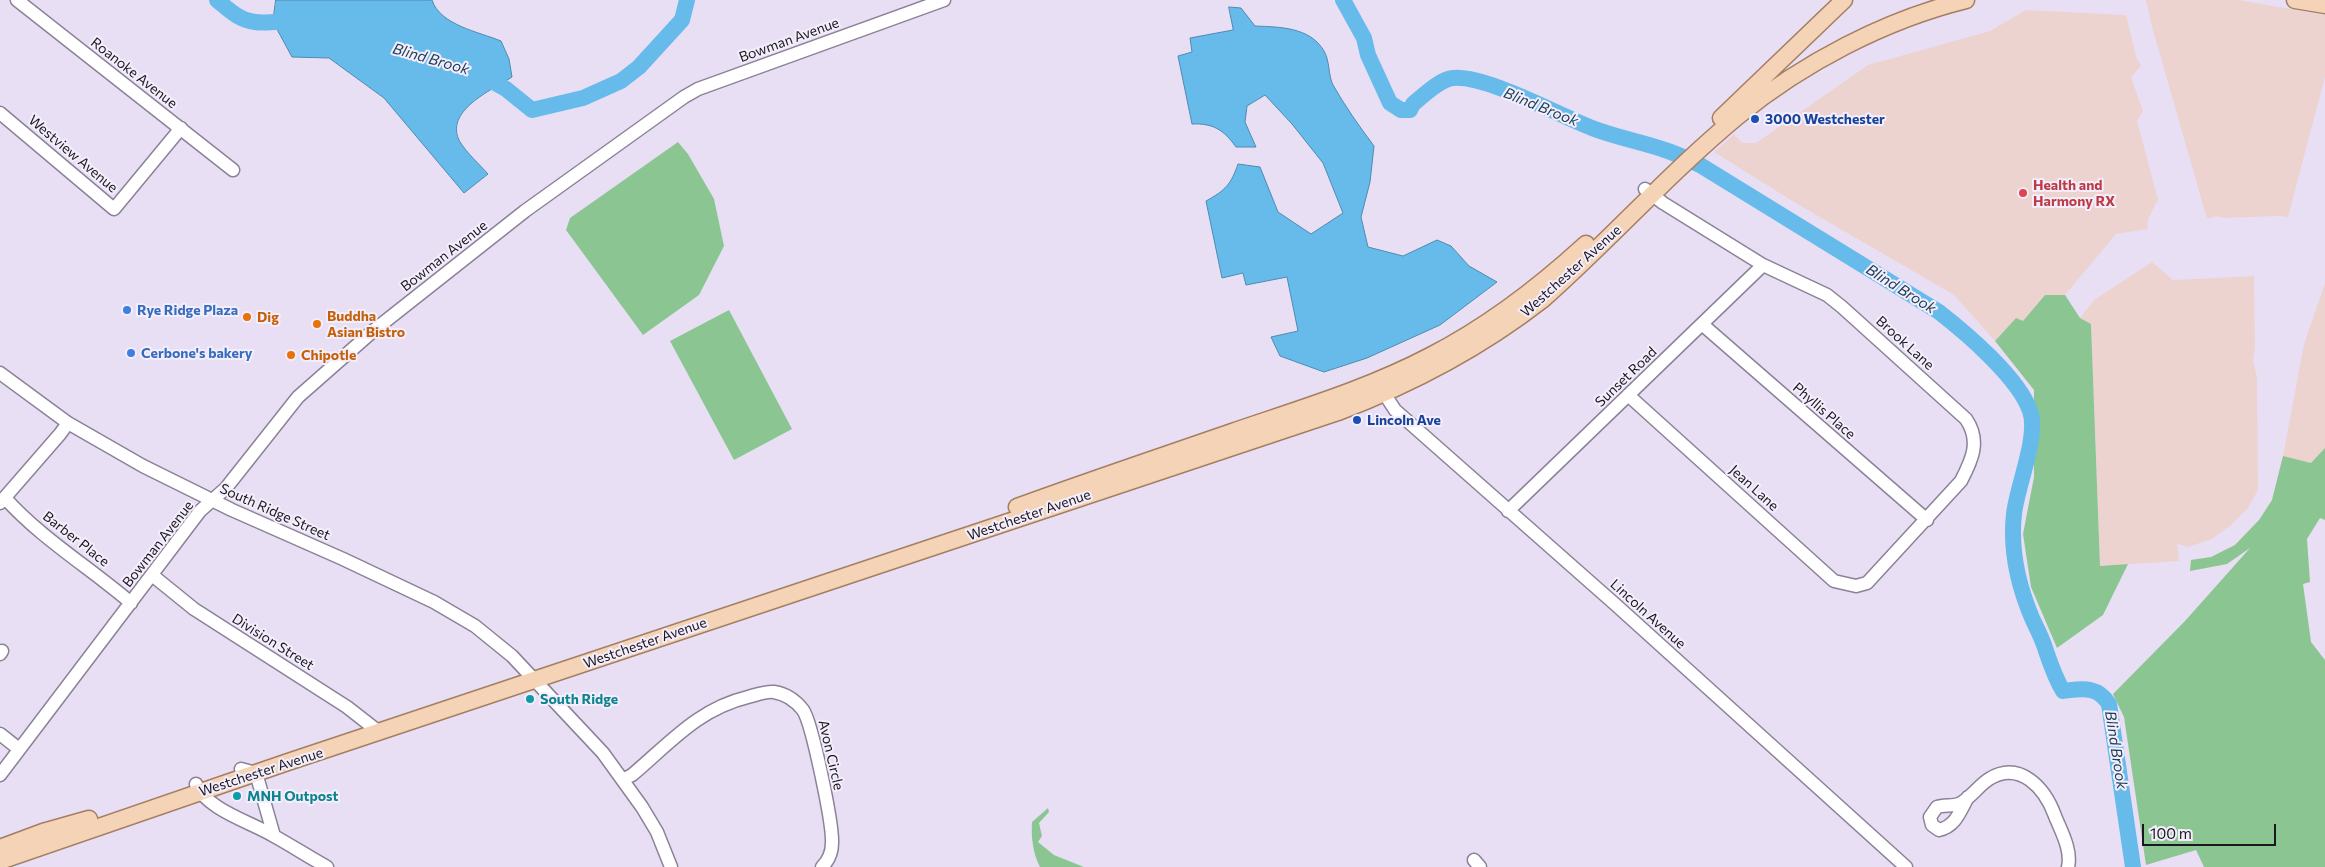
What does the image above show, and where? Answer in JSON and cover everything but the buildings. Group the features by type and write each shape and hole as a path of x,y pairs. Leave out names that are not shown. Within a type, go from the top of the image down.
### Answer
{"main road":[{"name":"Westchester Avenue","path":"0,860 198,788 1338,412 1446,348 1524,296 1564,264 1649,192 1697,147 1828,7 1844,0"},
{"name":"Westchester Avenue","path":"1697,147 1775,88 1828,56 1917,15 1966,0"},
{"path":"2295,0 2325,6"},
{"name":"Westchester Avenue","path":"0,848 43,832 198,788"}],"street":[{"name":"Roanoke Avenue","path":"17,0 233,170"},
{"name":"Bowman Avenue","path":"0,776 200,511 226,488 298,398 374,331 525,211 664,110 698,89 944,0"},
{"name":"Westview Avenue","path":"0,113 114,209 181,128"},
{"name":"Brook Lane","path":"1649,192 1763,265 1826,295 1946,399 1971,427 1975,445 1970,463 1960,482 1867,583"},
{"name":"Sunset Road","path":"1508,511 1703,325 1763,265"},
{"name":"Phyllis Place","path":"1703,325 1926,520"},
{"name":"South Ridge Street","path":"0,373 68,423 143,466 212,500 434,602 475,626 512,656 598,747 624,779 657,832 671,867"},
{"name":"Lincoln Avenue","path":"1380,387 1395,410 1906,867"},
{"name":"Jean Lane","path":"1628,395 1834,581 1856,586 1867,583"},
{"path":"3,501 68,423"},
{"name":"Barber Place","path":"3,501 131,603"},
{"name":"Division Street","path":"152,575 194,609 347,707 375,729"},
{"name":"Avon Circle","path":"624,779 632,775 704,714 728,703 762,693 774,692 785,696 794,700 803,710 811,732 830,818 832,843 826,866"},
{"path":"0,734 19,749"},
{"path":"249,771 274,836"},
{"path":"1968,797 1989,779 2004,773 2028,777 2038,787 2052,808 2069,854 2068,867"},
{"path":"198,788 221,808 327,867"}],"shaded area":[{"path":"2146,0 2239,0 2325,15 2325,77 2288,217 2224,218 2216,216 2207,219"},
{"path":"2026,10 2126,15 2136,56 2141,66 2131,77 2143,111 2137,121 2158,199 2148,220 2147,229 2116,234 2065,295 2045,295 2023,322 2016,318 1995,341 1954,295 1794,202 1714,152 1734,134 1742,143 1756,143 1868,65 1990,31"},
{"path":"2152,262 2173,280 2254,276 2255,347 2253,361 2257,377 2258,490 2248,508 2231,525 2212,539 2188,547 2177,544 2179,561 2100,566 2091,324 2080,318 2094,300"},
{"path":"2325,283 2325,474 2227,564 2190,571 2191,560 2211,557 2235,545 2259,520 2272,501 2282,461 2304,344"}],"green space":[{"path":"678,142 688,154 714,199 724,246 699,295 643,335 566,230 570,218"},
{"path":"2045,295 2065,295 2080,318 2091,324 2100,566 2128,564 2103,615 2057,648 2031,587 2023,534 2034,477 2034,390 1995,341 2016,318 2023,321"},
{"path":"729,310 792,429 734,460 670,341"},
{"path":"2325,448 2325,520 2320,518 2307,539 2310,582 2303,584 2311,642 2325,660 2325,867 2204,867 2196,850 2146,865 2124,717 2113,694 2185,621 2250,548 2227,564 2190,571 2191,560 2211,557 2235,545 2259,520 2272,500 2283,456 2311,463"},
{"path":"1048,808 1049,812 1039,823 1042,836 1038,842 1054,855 1084,867 1040,867 1033,845 1032,822"}],"water":[{"path":"276,0 432,0 436,9 452,22 501,41 509,59 512,77 472,103 458,121 457,131 460,142 488,174 464,193 384,98 329,58 292,57 273,22"},
{"path":"1229,7 1241,8 1255,26 1284,28 1303,33 1318,43 1324,51 1333,85 1352,116 1374,146 1370,182 1361,217 1368,247 1403,256 1437,240 1451,246 1469,266 1497,282 1440,325 1367,358 1324,372 1280,356 1271,337 1298,331 1287,277 1246,285 1243,273 1222,278 1206,201 1227,186 1238,164 1260,167 1278,212 1311,234 1343,213 1323,163 1292,124 1265,95 1247,106 1245,122 1256,147 1236,147 1227,136 1212,126 1192,124 1178,56 1192,52 1190,38 1233,30"}],"waterway":[{"name":"Blind Brook","path":"217,0 234,14 249,21 284,22 294,25"},
{"name":"Blind Brook","path":"481,75 506,89 532,110 583,98 621,81 639,67 682,20 687,0"},
{"name":"Blind Brook","path":"1343,0 1364,38 1368,55 1390,103 1401,110 1410,110 1413,104 1443,81 1453,78 1467,79 1503,89 1601,131 1681,156 1700,165 1939,312 1977,344 2003,371 2024,398 2032,421 2030,447 2014,514 2013,541 2019,580 2027,606 2063,691 2082,689 2094,691 2109,704 2133,867"}],"place":[{"name":"3000 Westchester","path":"1755,119"},
{"name":"Health and Harmony RX","path":"2023,193"},
{"name":"Rye Ridge Plaza","path":"127,310"},
{"name":"Dig","path":"247,317"},
{"name":"Buddha Asian Bistro","path":"317,324"},
{"name":"Cerbone's bakery","path":"131,353"},
{"name":"Chipotle","path":"291,355"},
{"name":"Lincoln Ave","path":"1357,420"},
{"name":"South Ridge","path":"530,699"},
{"name":"MNH Outpost","path":"237,796"}]}
